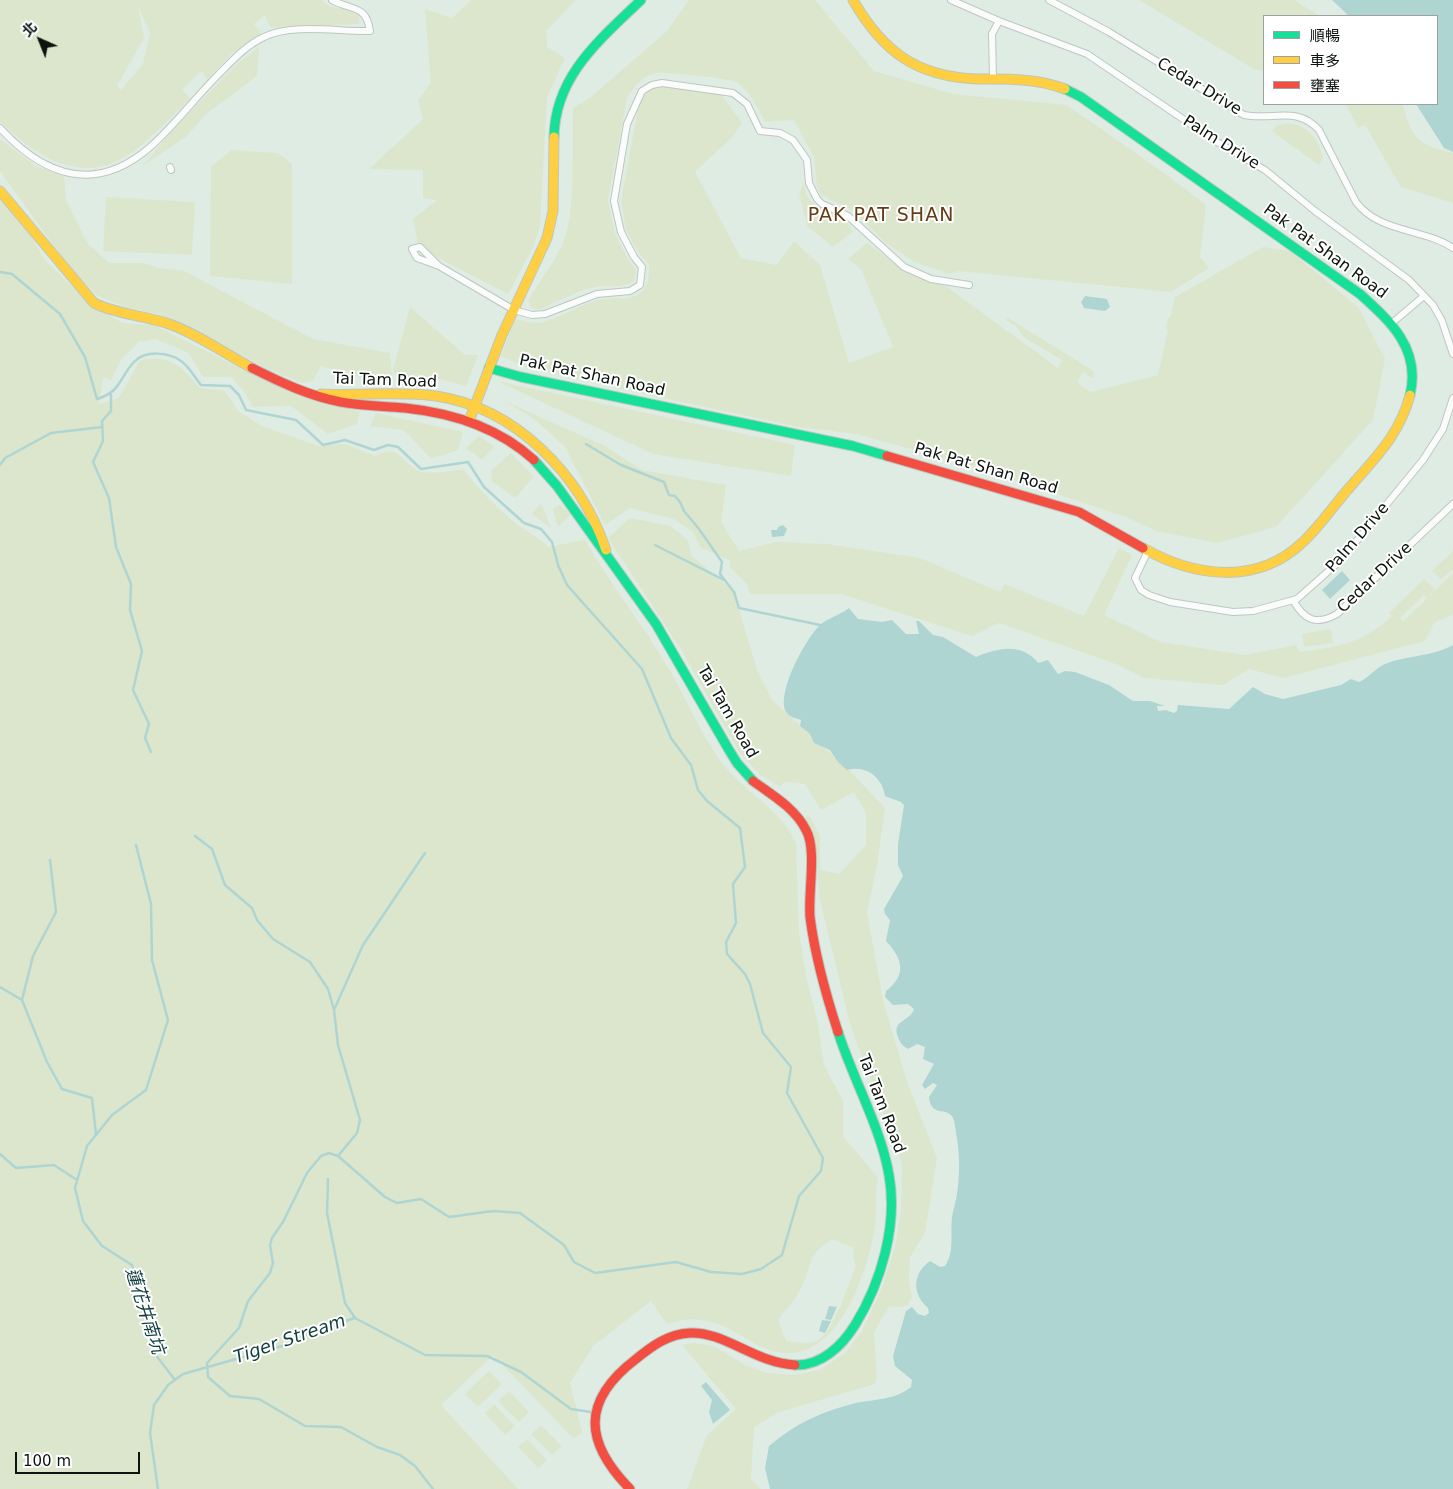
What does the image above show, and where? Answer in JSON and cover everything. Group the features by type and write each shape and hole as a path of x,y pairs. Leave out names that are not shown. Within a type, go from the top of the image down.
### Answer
{"main road":[{"name":"Pak Pat Shan Road","path":"469,421 514,310 545,247 552,211 555,118 564,87 587,53 641,0"},
{"name":"Pak Pat Shan Road","path":"489,368 521,377 853,446 1079,512 1148,551 1197,569 1238,573 1252,571 1273,564 1302,543 1383,450 1404,417 1411,393 1412,369 1405,344 1392,323 1360,294 1081,97 1063,87 1044,81 942,76 905,61 888,48 873,32 853,0"},
{"name":"Tai Tam Road","path":"0,191 94,303 110,311 150,317 170,324 298,390 346,404 418,409 469,421 508,439 532,458 553,480 607,553 668,641 740,767 798,817 808,832 811,848 809,900 815,944 842,1043 888,1162 892,1197 886,1246 867,1300 849,1335 827,1356 800,1365 774,1365 751,1356 723,1339 706,1334 688,1333 658,1342 614,1376 597,1405 594,1420 595,1434 605,1459 630,1489"},
{"name":"Tai Tam Road","path":"298,390 344,395 426,394 474,405 514,425 547,452 586,508 603,538 607,553"}],"street":[{"path":"0,128 25,152 47,166 77,175 102,173 125,164 149,148 234,59 264,37 281,32 317,30 370,31 369,19 364,12 332,0"},
{"name":"Palm Drive","path":"951,0 999,21 1087,54 1217,142 1265,170 1315,211 1409,280 1424,296 1442,321 1453,354"},
{"name":"Cedar Drive","path":"1049,0 1109,32 1244,115 1254,117 1291,115 1302,117 1312,122 1319,130 1356,202 1363,211 1376,220 1436,239 1453,248"},
{"path":"993,78 992,34 999,21"},
{"path":"439,266 514,310 538,316 587,297 603,293 630,291 640,285 642,267 634,257 621,232 614,200 628,124 635,104 644,89 662,83 725,91 736,95 747,104 760,131 780,132 796,143 807,160 811,189 819,202 848,216 904,267 931,278 969,285"},
{"path":"1392,323 1424,296"},
{"name":"Palm Drive","path":"1148,551 1135,578 1141,590 1170,602 1233,612 1252,611 1294,600 1342,560 1423,460 1443,429 1453,398"},
{"name":"Cedar Drive","path":"1294,600 1301,613 1311,620 1327,619 1337,614 1453,504"}],"green space":[{"path":"0,0 322,0 330,7 358,11 359,24 270,27 265,15 254,24 261,33 230,55 207,80 202,71 200,72 182,90 190,98 144,143 113,163 81,168 66,165 37,152 0,121","holes":["138,6 150,33 143,64 121,90 117,86 144,38"]},
{"path":"471,0 576,0 546,31 547,47 565,58 547,97 540,226 534,246 508,294 419,248 413,219 437,200 423,198 423,170 369,169 423,119 418,100 431,83 425,9 452,18"},
{"path":"689,0 815,0 874,71 953,94 1067,105 1167,175 1206,205 1200,257 1209,268 1171,292 958,271 950,274 915,262 886,243 852,210 821,195 817,187 814,157 794,120 765,122 749,94 741,85 731,80 655,73 642,80 627,98 608,200 615,234 629,261 636,269 634,281 623,286 604,286 587,289 538,310 530,307 528,300 560,249 570,217 573,108 591,97 666,32"},
{"path":"1139,0 1294,0 1318,15 1263,15 1263,71 1254,69"},
{"path":"259,47 257,76 206,114 187,136 143,166 173,129 238,63"},
{"path":"659,85 719,91 742,123 733,136 695,172 741,258 776,265 794,241 820,265 849,363 893,347 861,269 848,259 867,243 909,273 947,287 1058,368 1062,360 1023,337 1016,326 1006,320 1008,318 1095,372 1092,378 1083,372 1077,382 1090,392 1158,375 1168,330 1166,329 1168,318 1170,318 1175,297 1263,247 1290,251 1359,308 1385,359 1373,420 1276,527 1217,543 1156,531 1126,517 979,468 857,434 798,427 612,387 526,367 501,356 515,319 535,323 545,322 595,301 607,298 633,297 646,286 649,265 639,253 626,230 621,201 639,103 651,89"},
{"path":"1346,105 1402,105 1409,125 1418,138 1431,147 1453,153 1453,203 1401,187 1365,125 1358,128"},
{"path":"1283,124 1304,128 1314,137 1323,158 1319,165 1272,131 1277,126"},
{"path":"0,139 36,166 64,176 66,200 87,243 109,263 143,263 159,268 184,271 313,339 390,353 392,377 360,377 321,366 313,381 302,383 271,370 158,314 125,307 98,296 75,275 0,171"},
{"path":"231,150 278,153 292,164 292,284 210,276 211,167"},
{"path":"804,182 809,198 813,203 844,220 853,232 833,247 807,226 799,194"},
{"path":"106,197 195,202 192,255 103,251"},
{"path":"0,200 31,236 44,259 92,306 123,323 154,325 266,381 298,394 360,412 357,424 328,434 291,406 253,407 246,394 231,377 203,377 189,353 156,339 139,342 122,358 111,380 103,377 99,404 119,398 140,360 160,359 168,361 181,368 200,388 225,391 238,411 262,426 319,446 345,444 375,456 390,451 395,452 413,467 423,472 463,469 499,509 548,547 585,540 664,661 706,739 722,763 782,821 796,843 799,932 806,976 817,1019 824,1065 843,1101 843,1136 878,1178 876,1221 870,1251 851,1301 838,1324 821,1342 800,1352 776,1352 730,1329 710,1322 689,1319 667,1324 651,1301 593,1346 570,1383 582,1432 574,1439 493,1355 441,1405 518,1489 0,1489","holes":["832,1239 854,1248 853,1257 856,1266 835,1319 829,1329 817,1341 809,1343 786,1341 778,1320 801,1289 814,1254"]},
{"path":"410,307 465,355 478,355 466,386 439,379 399,377 393,370"},
{"path":"497,381 795,445 791,476 653,454"},
{"path":"504,401 605,446 642,470 726,485 721,522 739,551 776,542 827,544 920,558 1000,592 1004,584 1084,616 1119,548 1132,555 1104,615 1161,642 1245,655 1296,645 1300,652 1338,646 1359,639 1392,616 1389,613 1424,579 1435,589 1427,598 1424,595 1400,618 1403,622 1453,573 1453,614 1434,623 1425,641 1283,678 1249,669 1223,685 1144,678 1116,664 999,623 972,636 841,594 750,594 747,584 729,566 731,561 700,547 693,532 674,519 630,508 605,525 565,447 533,418"},
{"path":"376,413 463,432 458,450 431,459 404,430 370,426"},
{"path":"479,436 494,446 482,460 466,448"},
{"path":"511,453 534,477 515,498 492,481 491,471"},
{"path":"541,503 551,528 532,514"},
{"path":"560,505 571,514 558,527 553,509"},
{"path":"630,518 670,526 687,539 692,556 736,593 758,673 772,700 848,769 885,808 877,866 867,913 883,1000 907,1082 937,1158 925,1233 910,1257 909,1281 912,1297 908,1305 900,1307 889,1306 874,1333 877,1377 875,1384 779,1412 754,1427 751,1479 761,1489 687,1489 707,1435 736,1409 682,1345 694,1343 714,1346 747,1366 767,1373 795,1375 820,1370 846,1352 862,1331 882,1288 896,1243 901,1209 902,1164 850,1024 820,900 814,834 804,819 809,815 820,835 820,870 839,874 866,845 866,813 854,792 821,810 805,784 784,782 780,787 760,775 738,750 682,651 608,538"},
{"path":"1453,551 1453,570 1441,579 1432,571"},
{"path":"1331,629 1333,643 1304,647 1302,634"},
{"path":"489,1371 502,1384 478,1407 465,1394"},
{"path":"509,1391 529,1412 519,1422 498,1401"},
{"path":"494,1404 515,1426 505,1435 485,1413"},
{"path":"541,1425 562,1446 552,1455 531,1434"},
{"path":"527,1439 547,1460 538,1468 518,1447"}],"water":[{"path":"1332,0 1453,0 1453,152 1444,148 1417,105 1438,105 1438,15 1348,15"},
{"path":"1085,296 1107,299 1110,307 1105,311 1084,308 1081,302"},
{"path":"783,525 787,529 784,536 772,537 771,530 777,530 778,527"},
{"path":"1342,571 1350,580 1330,599 1322,590"},
{"path":"849,608 858,619 882,622 892,620 906,634 919,634 916,621 919,621 933,635 943,637 976,657 1001,649 1025,652 1038,663 1048,660 1058,674 1065,671 1075,672 1109,685 1133,701 1150,701 1165,706 1157,706 1158,711 1166,710 1174,713 1177,711 1178,705 1229,709 1253,687 1265,694 1283,699 1341,685 1351,679 1359,682 1385,664 1436,652 1453,645 1453,1489 770,1489 765,1468 769,1446 779,1438 821,1414 856,1403 892,1397 911,1387 912,1380 895,1366 893,1356 906,1311 912,1307 918,1314 925,1316 929,1313 928,1308 919,1297 916,1284 917,1278 924,1266 930,1261 940,1267 945,1266 948,1260 951,1248 952,1217 959,1179 958,1148 954,1120 947,1113 936,1110 930,1103 929,1097 937,1085 933,1083 925,1089 922,1085 934,1064 923,1059 925,1047 917,1044 908,1049 901,1043 898,1037 897,1027 914,1009 908,1004 893,1005 885,997 886,991 893,985 900,973 896,954 886,941 890,920 885,914 884,909 903,876 898,865 898,844 904,805 885,796 880,783 872,774 861,769 847,770 838,762 830,750 814,743 810,734 800,726 801,720 790,716 785,710 785,690 800,653 822,623"},
{"path":"829,1306 837,1307 831,1320 825,1319"},
{"path":"822,1320 831,1321 825,1333 819,1331"},
{"path":"706,1382 730,1410 713,1424 709,1412 712,1400 701,1386"}],"waterway":[{"path":"0,272 12,274 60,314 85,357 97,399 111,393 129,368 139,358 151,354 164,354 184,363 201,385 230,386 239,395 246,410 296,420 323,445 345,440 374,450 388,445 398,447 421,469 468,462 484,487 524,523 541,529 552,542 558,565 567,585 642,669 671,738 691,765 698,790 707,801 740,828 745,867 733,884 736,923 726,942 727,954 745,974 750,984 763,1033 791,1067 787,1093 823,1158 821,1171 799,1196 782,1255 761,1269 742,1274 711,1272 676,1262 595,1273 574,1262 564,1245 520,1213 493,1211 449,1217 421,1199 397,1203 385,1197 338,1156 329,1153 321,1156 307,1173 283,1222 272,1238 270,1245 273,1263 270,1273 248,1301 239,1328 207,1363 208,1377 230,1396 259,1399 305,1426 341,1427 377,1447 400,1455 415,1466 433,1489"},
{"path":"111,395 111,411 102,421 103,441 93,462 109,498 116,547 131,584 130,610 142,651 133,690 149,724 145,738 151,752"},
{"path":"0,465 5,458 51,433 102,427"},
{"path":"586,444 621,465 664,482 669,495 675,496 680,502 684,511 722,562 720,574 734,592 739,608 820,625"},
{"path":"655,545 724,580"},
{"path":"195,836 212,849 225,885 252,908 257,920 273,939 310,962 328,989 334,1010"},
{"name":"蓮花井南坑","path":"136,845 151,904 152,960 168,1020 146,1090 112,1115 87,1146 75,1188 83,1221 102,1246 132,1265 136,1293 157,1338 155,1354 175,1380"},
{"path":"338,1156 357,1133 360,1120 338,1045 334,1010 363,945 425,853"},
{"path":"22,1000 33,956 56,912 50,860"},
{"path":"0,987 22,1000 47,1062 62,1089 92,1098 96,1134"},
{"path":"0,1154 16,1168 54,1165 77,1180"},
{"path":"328,1179 327,1213 345,1303 355,1318"},
{"name":"Tiger Stream","path":"158,1489 150,1433 154,1405 168,1385 183,1374 282,1346 314,1331 355,1318 425,1355 487,1356 521,1372 571,1409 591,1412"}],"traffic: fast":[{"path":"554,137 556,115 562,95 571,77 596,44 641,0"},
{"path":"1065,89 1081,97 1360,294 1392,326 1407,350 1411,364 1410,395"},
{"path":"489,368 521,377 853,446 887,456"},
{"path":"534,460 557,486 656,624 737,763 753,781"},
{"path":"795,1365 814,1362 822,1358 837,1347 850,1333 873,1291 880,1272 889,1233 891,1194 885,1157 880,1139 838,1032"}],"traffic: slow":[{"path":"853,0 877,34 904,58 920,67 956,77 1033,81 1065,89"},
{"path":"469,421 502,335 547,238 553,211 554,137"},
{"path":"0,191 94,303 112,310 160,321 180,328 252,368"},
{"path":"321,394 436,396 465,403 493,414 518,430 541,449 562,471 580,496 595,522 606,550"},
{"path":"1143,548 1183,565 1225,572 1246,571 1266,566 1285,556 1309,536 1378,455 1400,422 1410,395"}],"traffic: jam":[{"path":"252,368 295,388 341,402 423,410 457,418 490,430 520,448 534,460"},
{"path":"887,456 1079,512 1143,548"},
{"path":"753,781 796,815 809,838 812,859 810,907 812,932 821,975 838,1032"},
{"path":"630,1489 615,1472 604,1455 597,1438 595,1422 598,1406 605,1390 636,1359 667,1338 690,1333 715,1337 766,1359 795,1365"}],"district":[{"name":"PAK PAT SHAN","path":"881,216"}]}
